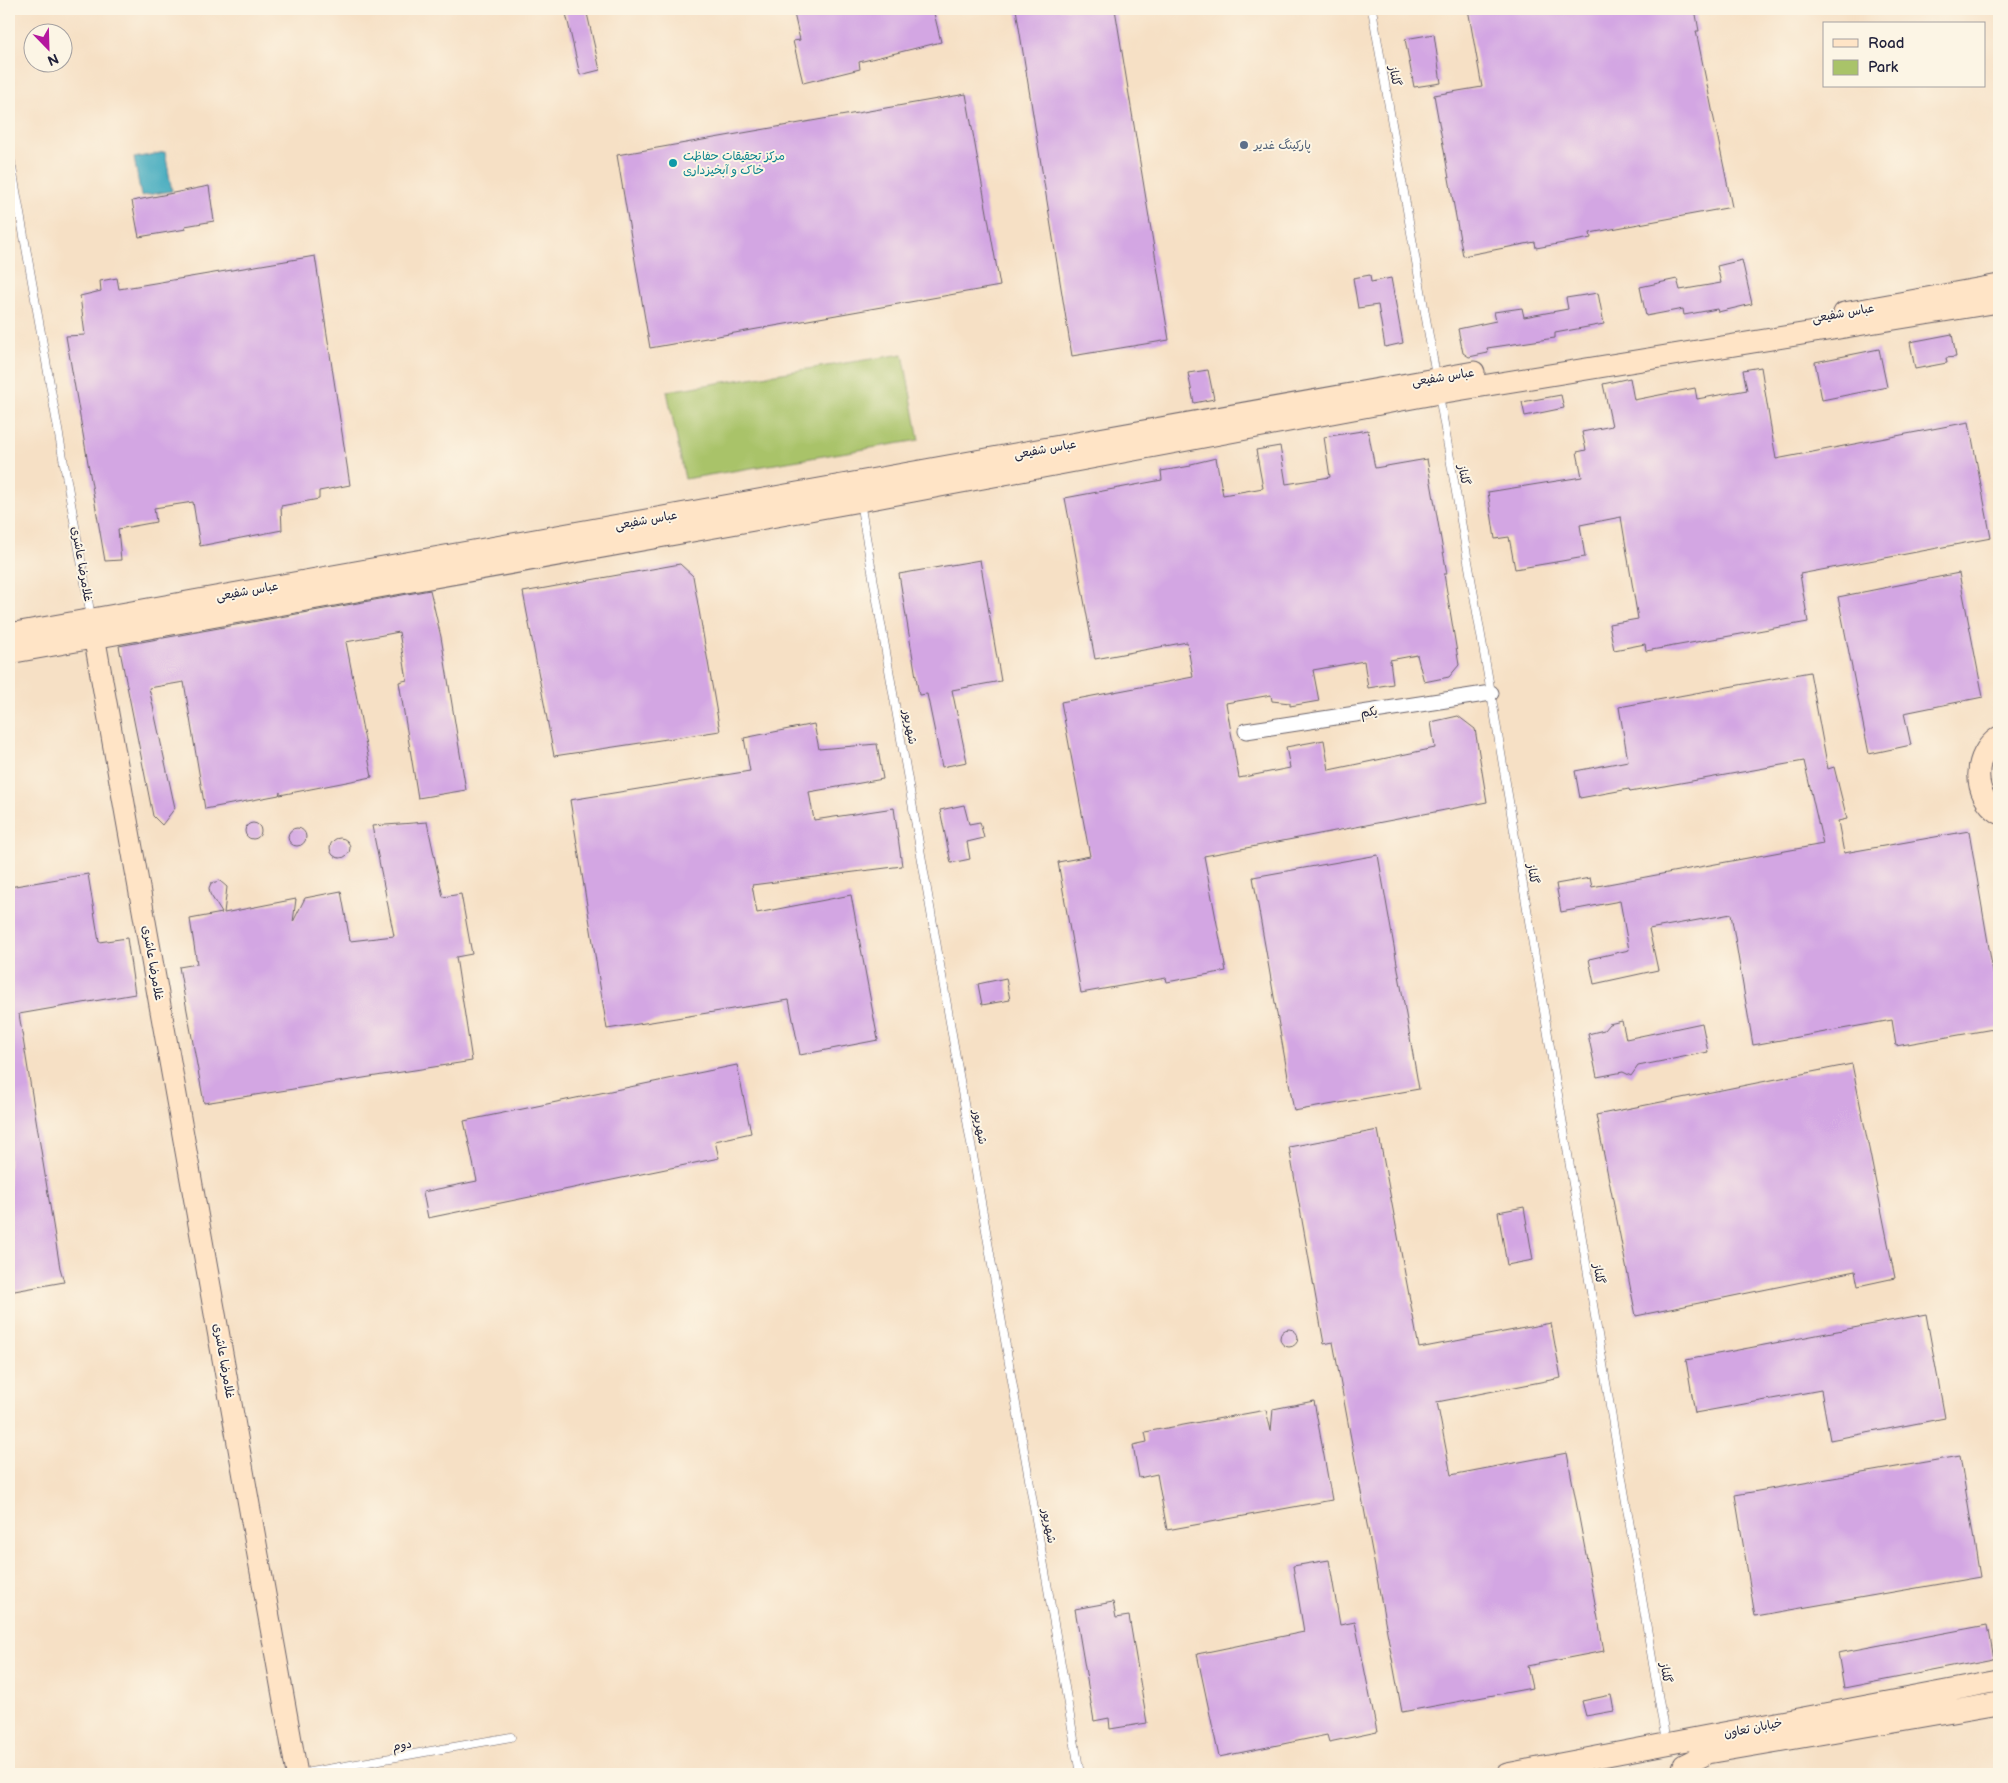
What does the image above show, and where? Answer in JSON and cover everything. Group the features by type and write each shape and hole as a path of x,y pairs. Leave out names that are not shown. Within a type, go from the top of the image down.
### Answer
{"main road":[{"name":"عباس شفیعی","path":"93,628 858,492 1437,385 1999,285"},
{"name":"عباس شفیعی","path":"1437,385 1999,302"},
{"path":"9,634 93,628"},
{"path":"9,653 93,628"},
{"name":"غلامرضا عاشری","path":"93,628 297,1774"},
{"path":"1999,737 1988,746 1978,769 1978,781 1982,793 1988,803 1999,813"},
{"name":"خیابان تعاون","path":"1507,1774 1999,1681"},
{"name":"خیابان تعاون","path":"1680,1774 1684,1765 1708,1753 1999,1703"},
{"path":"1666,1744 1672,1774"}],"street":[{"name":"یکم","path":"1246,731 1491,693"}],"lane":[{"name":"گلناز","path":"1372,9 1491,693 1666,1744"},
{"name":"غلامرضا عاشری","path":"9,151 93,628"},
{"name":"شهریور","path":"858,492 1080,1774"},
{"name":"دوم","path":"297,1774 511,1737"}],"green space":[{"path":"903,354 919,440 685,479 667,391"}],"water":[{"path":"165,152 172,191 141,196 134,158"}],"building":[{"path":"565,9 586,9 600,70 580,75"},
{"path":"793,9 933,9 941,42 859,62 860,69 803,83 793,41 800,40"},
{"path":"1016,9 1115,9 1169,340 1072,356"},
{"path":"1468,9 1695,9 1699,31 1696,31 1732,207 1590,233 1591,238 1536,248 1535,242 1463,256 1434,95 1482,87"},
{"path":"1434,34 1441,83 1414,87 1405,39"},
{"path":"966,94 1000,286 650,348 617,155"},
{"path":"209,186 214,221 185,226 186,229 139,237 132,201"},
{"path":"315,256 350,485 319,491 319,499 281,506 282,530 200,546 193,502 154,508 156,522 118,529 121,560 105,561 66,336 85,335 80,296 101,291 100,281 117,278 119,289"},
{"path":"1742,260 1752,304 1718,312 1717,309 1684,315 1683,309 1646,316 1640,287 1677,279 1680,290 1721,283 1717,266"},
{"path":"1370,275 1371,282 1391,278 1403,343 1385,347 1378,305 1358,308 1353,278"},
{"path":"1598,293 1604,324 1555,333 1555,338 1487,348 1488,353 1469,357 1463,353 1458,329 1496,321 1494,312 1522,308 1524,317 1568,309 1566,298"},
{"path":"1952,334 1956,357 1946,358 1947,363 1915,369 1910,342"},
{"path":"1879,349 1887,387 1822,400 1815,362"},
{"path":"1761,367 1776,459 1969,422 1991,538 1800,574 1808,622 1646,651 1645,644 1614,650 1609,624 1638,619 1621,517 1580,525 1585,557 1515,569 1509,537 1495,539 1488,492 1582,477 1577,452 1586,450 1582,432 1612,426 1603,384 1630,378 1634,400 1695,388 1697,399 1747,390 1743,370"},
{"path":"1208,370 1214,399 1194,403 1188,373"},
{"path":"1561,395 1564,408 1525,416 1522,402"},
{"path":"1368,430 1375,468 1427,459 1447,574 1444,574 1459,665 1449,677 1424,682 1417,655 1390,660 1393,684 1368,688 1364,661 1313,670 1319,701 1290,706 1290,703 1272,701 1271,695 1226,703 1239,778 1290,768 1286,747 1324,740 1329,770 1435,748 1431,722 1458,716 1475,729 1487,802 1204,856 1226,971 1167,982 1166,978 1081,993 1058,862 1090,856 1061,702 1193,677 1187,642 1095,659 1065,498 1162,480 1161,471 1191,466 1191,464 1216,458 1223,495 1263,488 1256,450 1280,446 1286,484 1330,477 1324,437"},
{"path":"980,560 1001,681 952,690 967,762 942,767 927,694 919,695 899,574"},
{"path":"680,564 693,576 720,731 554,756 523,592"},
{"path":"1959,573 1983,697 1904,713 1911,745 1869,754 1838,597"},
{"path":"430,590 441,637 466,790 418,798 399,682 407,680 399,632 346,642 372,777 280,795 280,792 279,795 205,809 184,682 149,688 175,808 162,825 153,816 119,646"},
{"path":"1810,672 1828,769 1834,767 1847,819 1838,821 1844,853 1969,831 1999,1007 1999,1028 1896,1046 1892,1020 1753,1045 1731,914 1649,929 1658,970 1594,984 1589,959 1629,950 1620,901 1561,912 1556,884 1590,878 1592,887 1823,844 1804,761 1630,792 1629,789 1580,798 1575,771 1628,761 1619,707"},
{"path":"814,724 819,749 877,744 883,779 809,792 814,820 894,808 902,866 752,885 757,913 851,895 878,1040 800,1055 789,1000 607,1029 570,800 750,771 744,738"},
{"path":"964,805 969,824 980,822 984,838 967,842 970,859 951,863 940,810"},
{"path":"427,822 443,897 461,894 472,954 456,957 472,1061 204,1103 179,967 197,964 190,919 222,913 210,894 209,888 211,883 220,881 227,887 224,913 296,899 293,922 305,898 341,891 350,941 394,936 372,826"},
{"path":"250,823 256,823 261,828 259,837 250,839 245,834 245,828"},
{"path":"297,828 303,831 306,837 303,843 297,846 291,843 288,837 291,831"},
{"path":"340,838 347,841 350,848 347,855 340,858 333,855 330,848 333,841"},
{"path":"1378,855 1419,1089 1294,1111 1253,877"},
{"path":"88,874 99,942 127,938 135,994 19,1014 60,1268 64,1282 9,1292 9,887"},
{"path":"1006,978 1010,1000 982,1005 978,984"},
{"path":"1622,1021 1626,1039 1702,1023 1708,1052 1638,1066 1631,1076 1623,1072 1597,1077 1588,1034 1604,1030 1609,1024"},
{"path":"1852,1064 1895,1278 1858,1286 1855,1271 1636,1316 1596,1115"},
{"path":"737,1065 751,1133 715,1141 719,1158 428,1218 423,1192 477,1181 464,1121"},
{"path":"1378,1130 1419,1348 1551,1323 1561,1378 1437,1402 1451,1475 1567,1453 1604,1651 1527,1666 1532,1688 1402,1712 1333,1342 1324,1344 1289,1147"},
{"path":"1524,1207 1533,1260 1507,1265 1498,1212"},
{"path":"1926,1314 1945,1418 1830,1440 1821,1390 1695,1413 1686,1360"},
{"path":"1289,1329 1295,1332 1298,1338 1295,1344 1289,1347 1283,1344 1280,1338 1283,1332"},
{"path":"1314,1401 1332,1500 1167,1530 1157,1474 1139,1478 1133,1445 1147,1442 1145,1432 1266,1410 1271,1431 1273,1409"},
{"path":"1960,1456 1980,1577 1755,1616 1735,1495"},
{"path":"1329,1560 1340,1625 1355,1622 1377,1732 1329,1742 1327,1735 1219,1757 1197,1654 1304,1632 1293,1566"},
{"path":"1113,1602 1116,1618 1129,1616 1147,1723 1110,1729 1109,1718 1094,1721 1075,1609"},
{"path":"1987,1625 1993,1659 1844,1688 1838,1653"},
{"path":"1611,1695 1614,1711 1586,1716 1582,1701"}],"place":[{"name":"پارکینگ غدیر","path":"1244,145"},
{"name":"مرکز تحقیقات حفاظت خاک و آبخیزداری","path":"673,163"}]}
